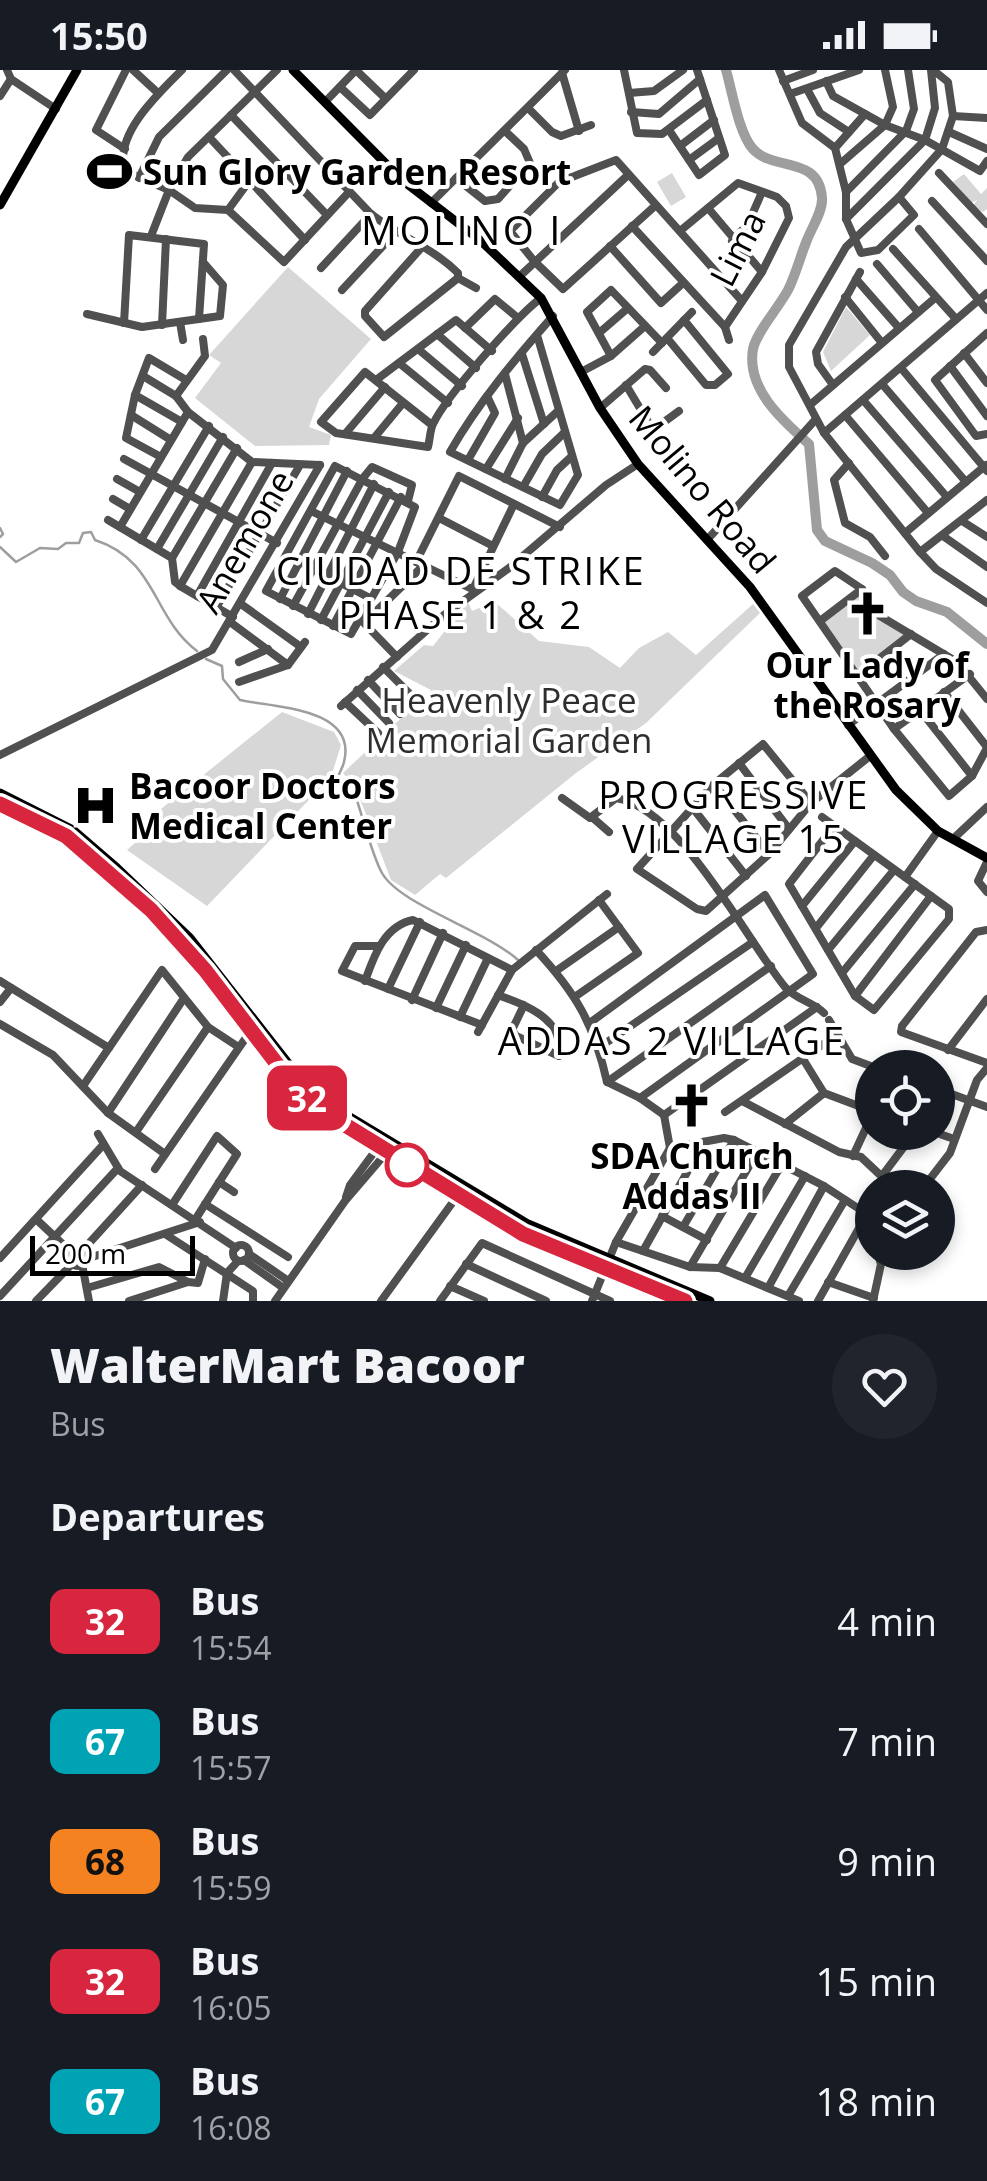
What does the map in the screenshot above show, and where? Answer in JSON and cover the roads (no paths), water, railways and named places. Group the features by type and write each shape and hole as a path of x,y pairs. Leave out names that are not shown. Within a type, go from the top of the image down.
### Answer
{"main road":[{"path":"0,205 77,70"},
{"name":"Molino Road","path":"293,70 402,180 480,240 541,298 600,408 638,464 750,586 896,790 938,831 987,860"},
{"path":"0,793 56,820 91,844 190,938 306,1097 382,1150 523,1234 710,1301"},
{"path":"0,804 46,825 85,850 183,944 306,1083 351,1120 528,1224 686,1301"}],"street":[{"path":"125,149 96,130 129,70 158,93"},
{"path":"182,70 140,113 125,149 126,171 169,190 196,208 228,210 284,262 349,192"},
{"path":"139,178 159,137 231,70 370,214 395,233 442,257 458,273 458,278"},
{"path":"150,236 188,157 278,70"},
{"path":"324,102 356,70 385,98"},
{"path":"340,87 370,115 414,70"},
{"path":"547,70 561,74"},
{"path":"628,92 654,91 683,70"},
{"path":"779,70 802,123 836,148 846,192 846,219 861,253 878,250 914,215 900,198"},
{"path":"783,81 813,70"},
{"path":"790,94 859,70"},
{"path":"840,164 885,125 893,107 886,70"},
{"path":"846,192 906,131 914,108 908,70"},
{"path":"932,70 948,82 953,116 942,149 900,198 841,253 788,345 789,367 824,433 888,520 905,533 936,569 987,602"},
{"path":"846,219 925,140 935,108 932,70"},
{"path":"624,71 638,133 662,134 707,100"},
{"path":"431,204 561,74"},
{"path":"561,74 580,130"},
{"path":"632,112 659,114 699,74 725,155 697,174 669,130"},
{"path":"0,99 9,75 56,108"},
{"path":"826,81 833,96 885,125 925,140 980,171 987,161"},
{"path":"807,89 820,113 849,132"},
{"path":"528,108 552,132 562,136 591,125"},
{"path":"836,148 865,114"},
{"path":"230,115 327,215"},
{"path":"953,116 987,118"},
{"path":"680,146 714,120"},
{"path":"456,178 486,201 498,199 530,163 530,157 505,130"},
{"path":"950,132 987,149"},
{"path":"208,136 305,240"},
{"path":"689,160 720,138"},
{"path":"656,204 564,289 534,262 510,231 559,182 616,160 628,175 656,204 742,301"},
{"path":"939,172 987,224 971,242"},
{"path":"520,276 628,175"},
{"path":"228,210 250,180"},
{"path":"680,231 738,183 762,192 748,224 732,241"},
{"name":"Lima","path":"729,340 725,327 762,272 789,218 786,206 777,197 762,192"},
{"path":"932,201 987,260"},
{"path":"708,208 762,272"},
{"path":"321,268 370,214"},
{"path":"632,226 725,327"},
{"path":"919,230 983,296 987,310"},
{"path":"342,290 395,233"},
{"path":"124,324 129,235 204,244 199,319"},
{"path":"162,325 166,239"},
{"path":"610,246 661,303 683,283"},
{"path":"422,247 365,311 384,337 458,278"},
{"path":"893,249 956,320"},
{"path":"87,314 142,327 220,316 223,285 202,262"},
{"path":"877,264 918,312"},
{"path":"834,385 818,364 816,352 858,275 900,328"},
{"path":"458,278 476,288"},
{"path":"611,356 588,312 611,290 706,385 715,384 728,374 684,320"},
{"path":"824,433 983,296"},
{"path":"432,425 365,372 321,422 336,433 428,446 432,425 448,403 518,318 541,298"},
{"path":"844,298 882,342"},
{"path":"810,405 936,298"},
{"path":"465,328 496,299 518,318"},
{"path":"599,333 628,308"},
{"path":"653,352 692,312"},
{"path":"538,335 578,474 560,506 450,452 471,416 553,316"},
{"path":"376,380 456,320 492,351"},
{"path":"180,322 182,340"},
{"path":"582,372 611,356 645,326"},
{"path":"437,334 476,368"},
{"path":"983,436 935,380 987,334"},
{"path":"176,396 204,356 202,338"},
{"path":"978,341 987,353"},
{"path":"418,349 462,386"},
{"path":"964,353 987,383"},
{"path":"522,354 544,424"},
{"path":"161,457 126,438 135,395 149,358 186,380"},
{"path":"673,367 683,358"},
{"path":"399,363 448,403"},
{"path":"950,366 987,416"},
{"path":"901,368 986,467 905,533"},
{"path":"600,408 644,369 650,370 666,388"},
{"path":"505,374 523,443"},
{"path":"143,376 176,396 188,412 252,462 300,465 216,608"},
{"path":"691,385 698,376"},
{"path":"882,384 966,482"},
{"path":"626,385 653,430 679,410"},
{"path":"345,434 385,388"},
{"path":"135,395 182,422"},
{"path":"468,460 495,413 487,396"},
{"path":"863,400 947,497"},
{"path":"374,438 403,403"},
{"path":"505,478 523,443 558,411"},
{"path":"120,527 188,412"},
{"path":"131,415 171,440"},
{"path":"845,415 928,514"},
{"path":"486,469 518,418"},
{"path":"707,540 816,419"},
{"path":"141,540 209,426"},
{"path":"523,487 542,454 564,432"},
{"path":"157,550 223,436"},
{"path":"237,448 172,558 176,582 232,619 288,664"},
{"path":"542,497 557,470 571,457"},
{"path":"124,459 277,542"},
{"path":"180,586 252,462"},
{"path":"197,596 272,463"},
{"path":"849,463 834,480 845,523 870,537 885,556"},
{"path":"378,733 343,704 474,590 638,464"},
{"name":"Anemone","path":"0,755 217,645 325,465 300,465"},
{"path":"335,466 363,478 416,507 398,552 351,634 266,592 335,466"},
{"path":"293,606 363,478 375,466 388,472 412,485 333,626"},
{"path":"280,599 347,471"},
{"path":"397,656 364,623 420,564 459,476 560,527"},
{"path":"117,478 140,492"},
{"path":"308,614 374,484"},
{"path":"321,620 389,492"},
{"path":"113,499 130,509"},
{"path":"474,590 514,504"},
{"path":"920,552 985,504"},
{"path":"310,511 474,590"},
{"path":"439,518 493,546"},
{"path":"108,520 172,558"},
{"path":"962,521 987,537"},
{"path":"943,536 987,567"},
{"path":"286,555 370,598"},
{"path":"944,692 987,748 972,776 949,796 894,729 802,596 835,571 862,589 880,616 970,674 987,699"},
{"path":"820,621 862,589"},
{"path":"239,682 288,664 303,644 241,604"},
{"path":"857,676 911,634"},
{"path":"239,662 268,649"},
{"path":"848,725 944,654"},
{"path":"384,667 414,698"},
{"path":"894,729 970,674"},
{"path":"368,680 400,714"},
{"path":"357,690 389,723"},
{"path":"920,710 972,776"},
{"path":"811,803 763,744 714,784 637,869 698,910 706,911 769,854 811,803 870,756"},
{"path":"739,763 790,830"},
{"path":"714,784 769,854"},
{"path":"562,798 609,832"},
{"path":"592,818 616,798 622,798 650,812 671,830 788,991 824,1013 855,1060"},
{"path":"692,807 746,876"},
{"path":"952,839 985,811"},
{"path":"822,818 834,826 855,841 894,870 932,896 949,910 948,919 874,1010 856,996 789,884 834,826"},
{"path":"904,877 938,831"},
{"path":"802,906 855,841"},
{"path":"816,928 874,855"},
{"path":"987,860 978,881 987,892"},
{"path":"828,950 894,870"},
{"path":"842,972 914,884"},
{"path":"590,1022 766,896 813,974 640,1098"},
{"path":"856,996 932,896"},
{"path":"377,946 355,946 342,971 480,1028 512,970 603,897 638,953 576,996"},
{"path":"365,981 377,946 404,922 420,922 512,970"},
{"path":"388,989 420,922"},
{"path":"556,972 619,926"},
{"path":"987,930 976,932 902,1026 904,1036 948,1050 987,1000"},
{"path":"412,1000 444,934"},
{"path":"600,1048 753,942"},
{"path":"436,1008 466,945"},
{"path":"536,950 576,996 590,1022 607,1082"},
{"path":"460,1017 488,958"},
{"path":"607,1082 771,966"},
{"path":"83,1086 162,970 208,1026 237,1046"},
{"path":"0,981 109,1048"},
{"path":"0,1002 11,988"},
{"path":"498,995 524,1004 549,1019 560,1043 559,1056 516,1036 512,1030 524,1004"},
{"path":"108,1113 184,998"},
{"path":"664,1115 824,1013"},
{"path":"0,1024 53,1056 108,1113 165,1154"},
{"path":"136,1132 208,1026"},
{"path":"154,1169 254,1026"},
{"path":"725,1112 838,1034"},
{"path":"955,1053 987,1066 977,1080 955,1136"},
{"path":"803,1059 824,1093 855,1106"},
{"path":"593,1298 616,1242 670,1148 664,1115 607,1082"},
{"path":"785,1124 824,1093"},
{"path":"955,1095 987,1107"},
{"path":"742,1101 852,1156 862,1157 876,1170"},
{"path":"79,1258 197,1221 237,1154 219,1133 172,1205"},
{"path":"98,1134 118,1168 236,1248 245,1247 244,1258 227,1273 224,1301"},
{"path":"670,1148 724,1138 734,1140 855,1206"},
{"path":"683,1227 734,1140"},
{"path":"642,1251 704,1142"},
{"path":"0,1258 103,1145"},
{"path":"275,1301 382,1150"},
{"path":"852,1156 855,1150"},
{"path":"690,1267 758,1151"},
{"path":"720,1268 782,1164"},
{"path":"0,1296 118,1168"},
{"path":"745,1278 804,1176"},
{"path":"219,1182 234,1192"},
{"path":"36,1301 142,1185"},
{"path":"768,1288 824,1186"},
{"path":"382,1301 458,1195"},
{"path":"788,1296 846,1200"},
{"path":"205,1204 288,1257"},
{"path":"662,1216 706,1240"},
{"path":"37,1220 79,1258 89,1301"},
{"path":"165,1234 227,1273 254,1297"},
{"path":"818,1301 855,1235"},
{"path":"0,1241 9,1249"},
{"path":"616,1242 690,1267 720,1268 799,1301"},
{"path":"440,1301 482,1243 593,1298 610,1301"},
{"path":"244,1258 284,1284"},
{"path":"128,1301 198,1282 205,1259"},
{"path":"466,1264 546,1301"},
{"path":"87,1288 160,1267 188,1282"},
{"path":"828,1282 874,1300 879,1270"},
{"path":"450,1286 484,1301"}],"waterway":[{"path":"726,70 740,123 753,149 813,175 822,198 791,284 755,343 752,364 769,403 809,444 817,530 825,541 872,563 890,575 903,592 947,612 987,644"},
{"path":"0,528 0,537"},
{"path":"0,547 16,562 40,548 58,549 66,543 79,543 83,533 91,532 95,540 131,561 171,622 197,651"},
{"path":"206,659 222,666 223,679 240,700 309,713 338,730 345,744 338,777"},
{"path":"343,783 354,792 378,865 392,885 518,960"}],"place":[{"name":"Sun Glory Garden Resort","path":"110,171"},
{"name":"Our Lady of the Rosary","path":"867,614"},
{"name":"Bacoor Doctors Medical Center","path":"96,805"},
{"name":"SDA Church Addas II","path":"692,1105"}],"district":[{"name":"MOLINO I","path":"462,229"},
{"name":"CIUDAD DE STRIKE PHASE 1 & 2","path":"461,592"},
{"name":"PROGRESSIVE VILLAGE 15","path":"734,816"},
{"name":"ADDAS 2 VILLAGE","path":"672,1040"}],"park label":[{"name":"Heavenly Peace Memorial Garden","path":"509,719"}]}
